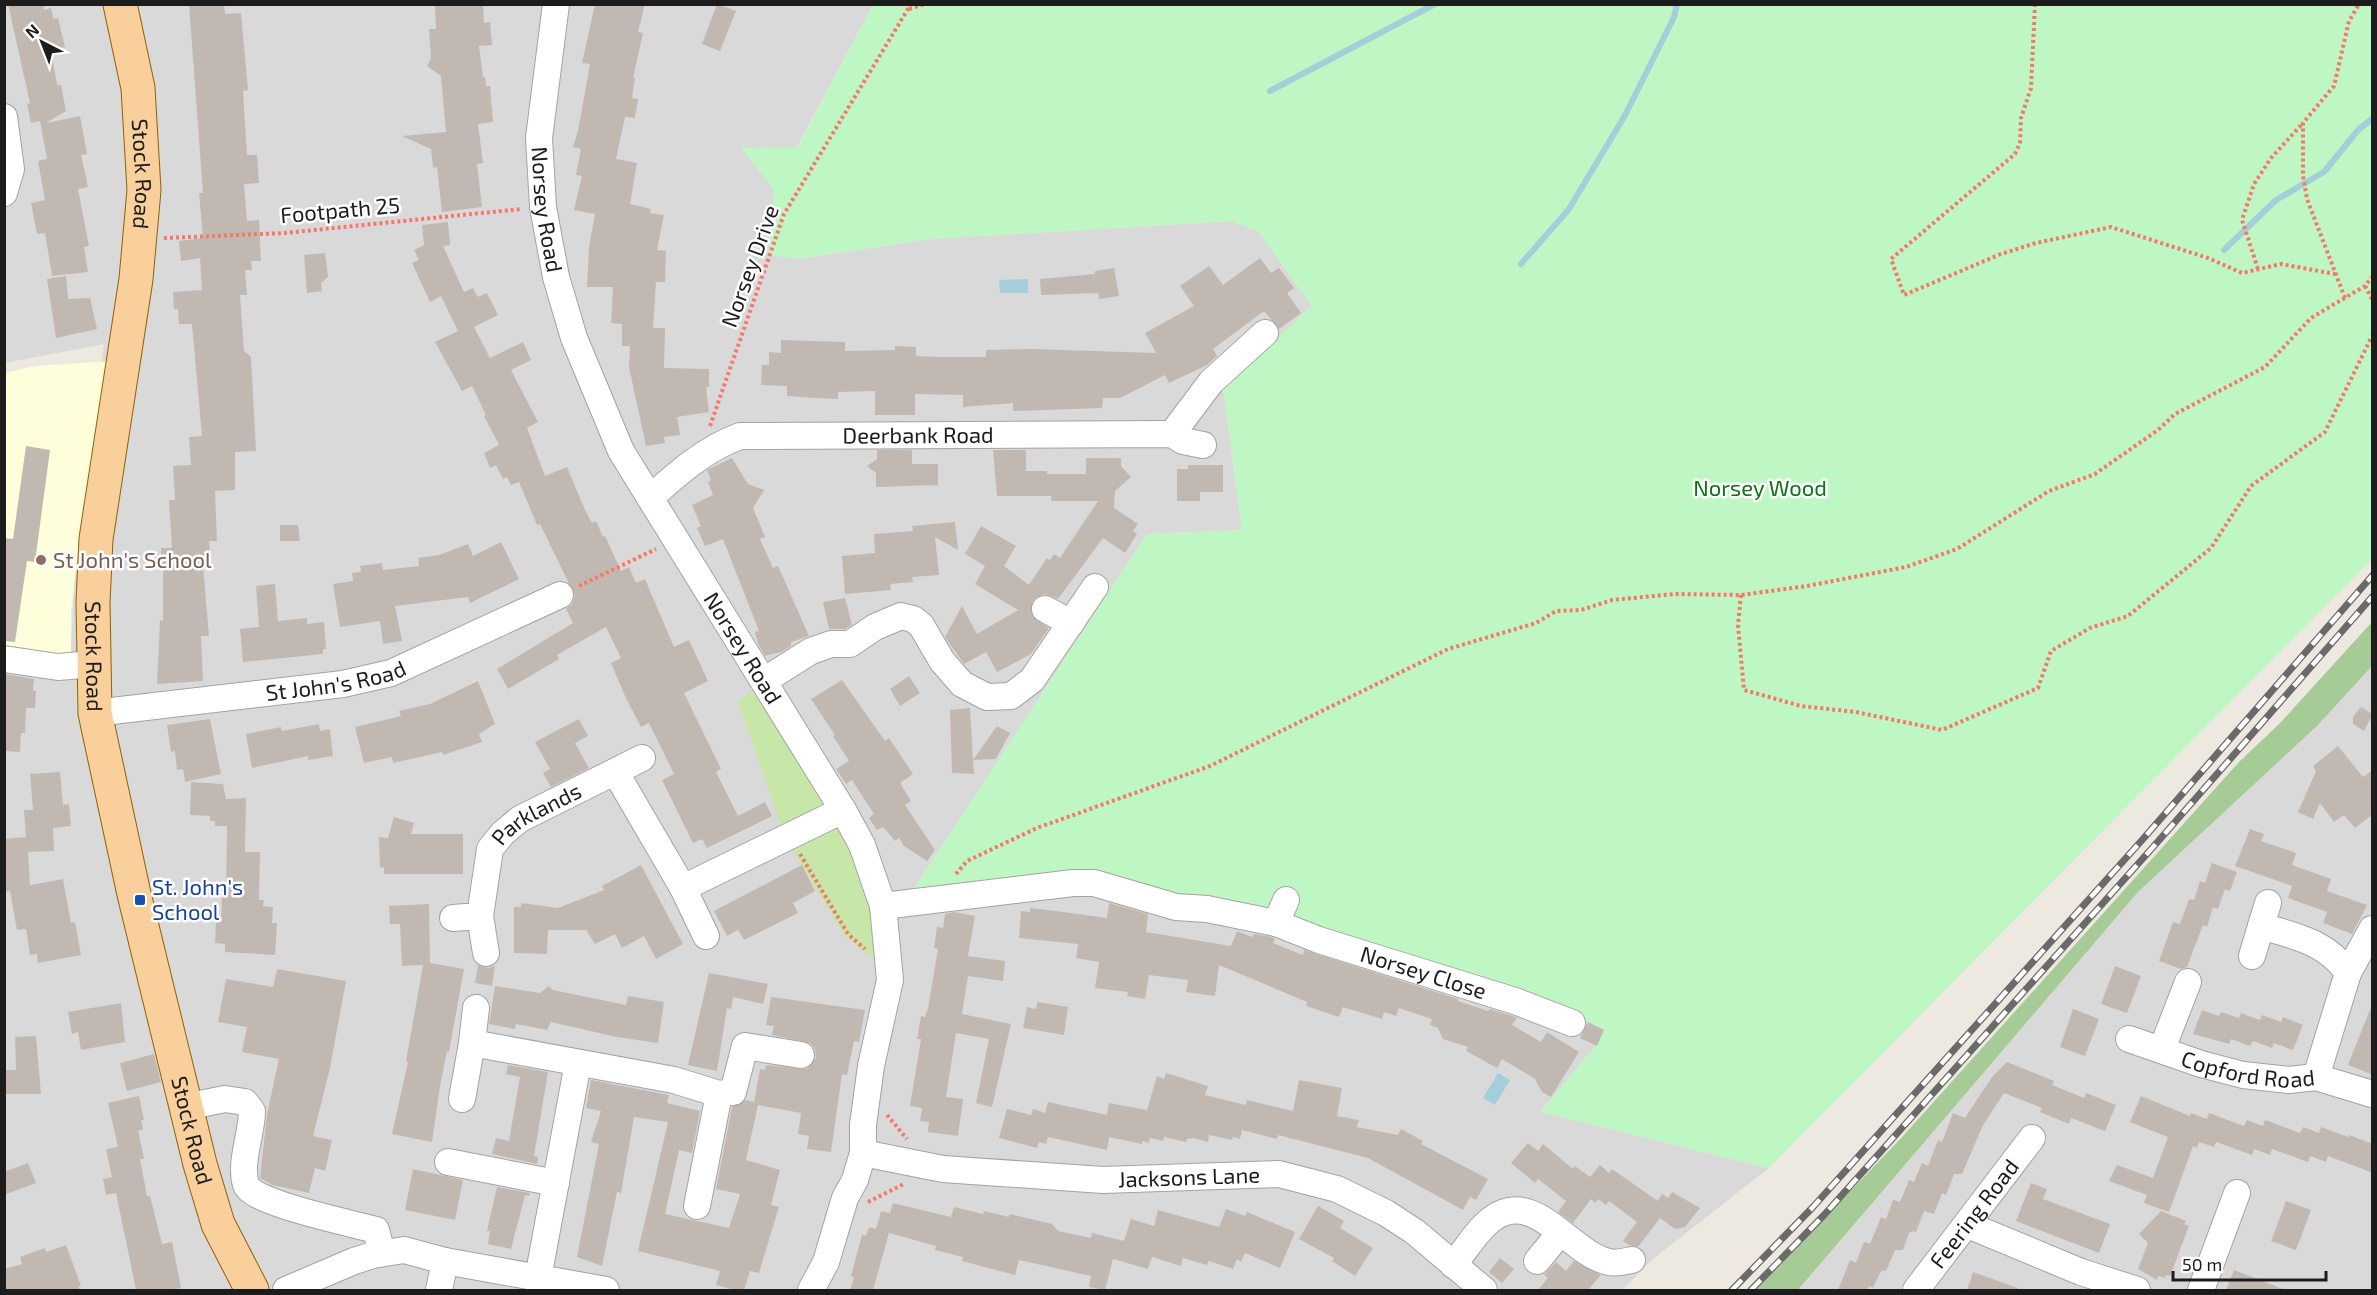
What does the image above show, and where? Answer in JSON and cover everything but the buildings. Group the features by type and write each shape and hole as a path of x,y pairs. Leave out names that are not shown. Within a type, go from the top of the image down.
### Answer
{"main road":[{"name":"Stock Road","path":"120,4 134,60 142,125 144,190 136,279 96,539 93,664 95,712 185,1107 218,1224 252,1290"}],"street":[{"name":"Norsey Road","path":"556,4 539,138 543,207 556,277 574,338 621,451 765,680 843,810 862,845 883,906 890,980 871,1066 863,1125 863,1153 855,1179 845,1198 826,1262 811,1290"},
{"path":"4,117 11,169 4,193"},
{"path":"1172,434 1211,382 1265,333"},
{"name":"Deerbank Road","path":"650,498 698,457 718,444 740,435 1172,434 1184,441 1203,445"},
{"path":"765,680 811,651 831,644 850,644 875,627 901,616 913,619 921,625 942,661 962,684 987,697 1011,696 1032,680 1095,587"},
{"name":"St John's Road","path":"95,712 343,684 391,673 560,595"},
{"path":"1046,609 1071,623"},
{"path":"4,659 58,667 93,664"},
{"name":"Parklands","path":"486,953 480,916 490,849 503,833 520,819 642,759"},
{"path":"616,773 683,888 706,936"},
{"path":"683,888 843,810"},
{"name":"Norsey Close","path":"883,906 1073,883 1094,883 1174,915 1207,909 1276,923 1319,940 1515,1001 1572,1023"},
{"path":"1276,923 1286,900"},
{"path":"2252,956 2265,914 2327,949 2348,973"},
{"path":"453,918 480,916"},
{"path":"2316,1077 2348,973 2373,929"},
{"name":"Copford Road","path":"2162,1049 2188,982"},
{"path":"462,1099 476,1008"},
{"name":"Copford Road","path":"2129,1039 2200,1064 2243,1075 2289,1080 2316,1077 2373,1094"},
{"path":"472,1043 674,1080 719,1094 733,1092 744,1046 801,1054"},
{"path":"538,1278 578,1063"},
{"path":"697,1206 719,1094"},
{"path":"185,1107 234,1099 248,1105 252,1115 245,1168 247,1187 255,1196 376,1230 382,1253"},
{"name":"Feering Road","path":"1916,1290 2032,1138"},
{"name":"Jacksons Lane","path":"863,1153 943,1169 1103,1180 1279,1174 1337,1189 1386,1213 1415,1232 1484,1290"},
{"path":"448,1162 556,1183"},
{"path":"2201,1290 2236,1193"},
{"path":"1453,1265 1491,1220 1505,1213 1531,1212 1560,1233 1609,1262 1632,1260"},
{"path":"1968,1224 2081,1272 2137,1290"},
{"path":"1538,1261 1560,1233"},
{"path":"286,1290 344,1265 382,1253 404,1250 445,1261 606,1290"},
{"path":"439,1290 445,1261"}],"path":[{"name":"Norsey Drive","path":"698,457 727,383 784,214 911,4"},
{"path":"908,10 925,4"},
{"path":"2035,4 2031,88 2021,118 2020,143 2015,154 1892,259 1904,295 2001,254 2036,243 2111,227 2208,258 2242,273 2281,264 2335,274"},
{"path":"2258,269 2242,220 2254,184 2334,86 2349,21 2359,4"},
{"path":"2303,123 2303,176 2307,199 2345,298"},
{"name":"Footpath 25","path":"140,240 285,233 543,207"},
{"path":"940,900 945,888 967,861 1037,828 1210,766 1448,649 1536,623 1556,611 1581,610 1612,600 1675,594 1741,595 1906,567 1957,549 2049,491 2095,474 2158,430 2175,414 2265,367 2311,318 2365,286 2373,277"},
{"path":"2365,286 2373,299"},
{"path":"1741,595 1738,625 1744,690 1801,706 1856,712 1942,730 2038,688 2051,651 2090,628 2128,616 2211,548 2251,486 2325,432 2373,336"},
{"path":"560,595 675,540"},
{"path":"789,836 848,934 889,969"}],"shaded area":[{"path":"5,5 873,5 774,190 770,255 798,259 931,239 1232,221 1258,231 1312,306 1223,388 1242,530 1147,534 913,890 1066,877 1500,987 1588,1022 1597,1044 1541,1112 1769,1168 1653,1259 1622,1290 5,1290 5,669 70,670 74,585 104,344 5,363"},
{"name":"St John's School","path":"112,361 90,508 83,507 71,611 71,657 5,669 4,373 36,366"},
{"path":"2372,666 2372,1290 1798,1290 2138,892 2318,725"}],"green space":[{"name":"Norsey Wood","path":"873,5 2372,5 2372,559 1769,1168 1540,1112 1597,1044 1588,1022 1500,987 1159,896 913,890 1147,534 1242,530 1223,388 1312,306 1258,231 1232,221 931,239 798,259 769,255 774,190 741,148 798,147"},
{"path":"2372,622 2372,666 2318,725 2138,892 1798,1290 1756,1290 1903,1136 2239,762 2280,723"},
{"path":"765,680 843,810 889,972 844,935 785,838 738,702"}],"water":[{"path":"1028,279 1028,293 1000,293 999,280"},
{"path":"1498,1073 1510,1080 1495,1105 1483,1098"}],"waterway":[{"path":"1270,91 1435,4"},
{"path":"1521,264 1569,209 1624,117 1674,17 1677,4"},
{"path":"2224,250 2276,200 2324,172 2359,129 2372,119"}],"railway":[{"path":"1732,1290 1813,1207 2143,839 2372,576"},
{"path":"1751,1290 1825,1214 2154,846 2372,597"}],"place":[{"name":"St John's School","path":"41,560"},
{"name":"St. John's School","path":"140,900"}]}
